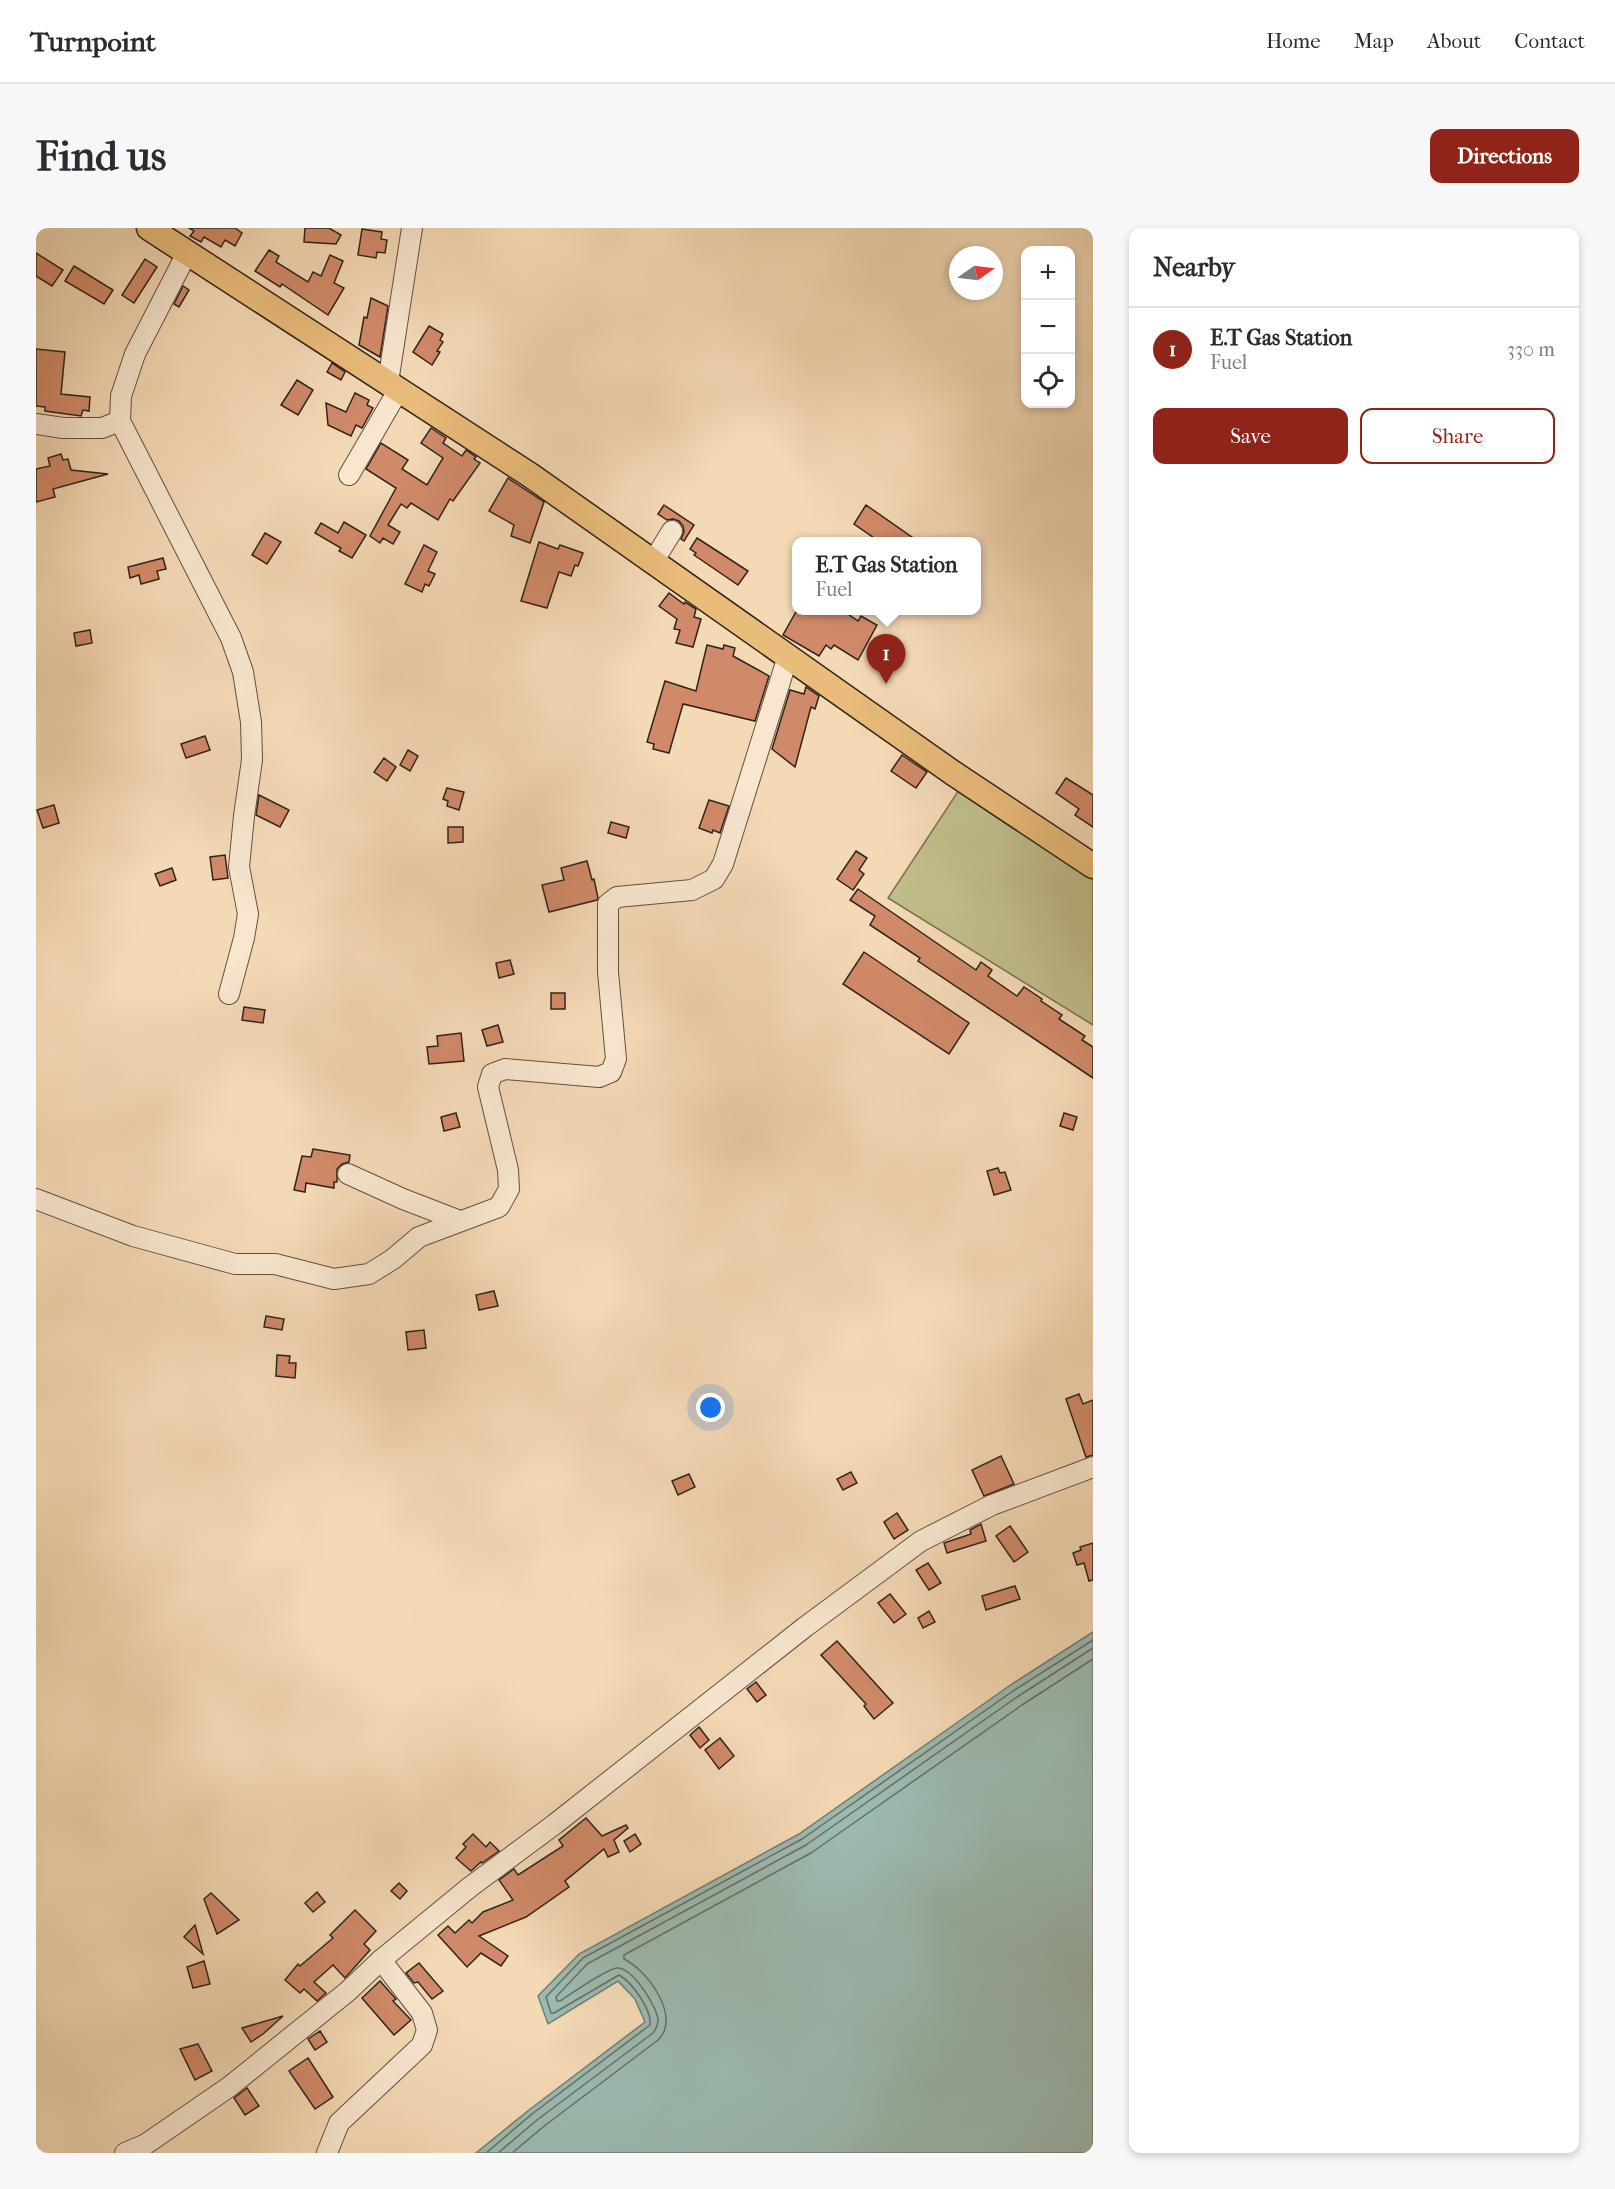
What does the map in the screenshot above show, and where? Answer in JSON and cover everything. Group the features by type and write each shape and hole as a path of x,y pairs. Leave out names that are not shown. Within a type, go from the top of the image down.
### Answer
{"main road":[{"path":"149,228 530,475 953,773 1093,866"}],"street":[{"path":"349,475 394,386 412,228"},
{"path":"186,253 135,354 121,396 120,421 231,638 243,672 251,722 252,760 239,867 248,914 229,994"},
{"path":"36,424 63,428 102,428 120,421"},
{"path":"653,562 672,531"},
{"path":"36,1199 156,1243 235,1264 275,1264 334,1280 369,1274 419,1237 499,1207 509,1189 507,1170 488,1087 492,1074 505,1069 599,1077 611,1072 616,1059 608,972 608,904 617,897 692,890 714,879 723,864 788,656"},
{"path":"348,1174 460,1221"},
{"path":"125,2153 146,2144 230,2087 347,1992 381,1960 470,1887 555,1824 805,1627 921,1541 992,1505 1093,1467"},
{"path":"327,2153 339,2123 422,2045 427,2030 422,2013 381,1960"}],"shaded area":[{"path":"959,790 1093,878 1093,1025 888,898"}],"water":[{"path":"1093,1632 1093,2153 476,2153 645,2022 635,1999 618,1981 548,2024 538,1996 579,1954 799,1834 1009,1686"}],"building":[{"path":"189,228 235,228 242,233 235,246 225,240 221,247 204,237 201,242 190,236 194,231"},
{"path":"305,228 329,228 341,235 336,244 304,242"},
{"path":"362,229 382,232 381,239 387,240 385,253 377,252 376,258 358,255"},
{"path":"269,250 279,256 276,262 308,282 313,272 321,276 330,255 343,261 334,283 344,288 328,315 282,284 280,287 255,271"},
{"path":"36,253 63,270 52,286 36,276"},
{"path":"145,259 157,267 134,303 122,295"},
{"path":"74,266 113,290 104,304 65,281"},
{"path":"183,286 189,290 179,307 174,304"},
{"path":"371,298 388,306 380,357 359,345 364,317 367,318"},
{"path":"429,326 443,334 440,340 443,342 437,351 440,352 432,365 413,352"},
{"path":"36,349 65,352 61,394 90,397 89,411 83,410 81,416 45,411 45,407 36,406"},
{"path":"332,363 345,372 341,380 327,372"},
{"path":"297,380 313,390 298,415 281,405"},
{"path":"355,393 369,400 367,405 373,408 362,428 356,425 351,436 328,425 326,403 346,412"},
{"path":"431,428 446,438 443,443 462,456 466,450 480,463 453,501 450,499 438,520 411,503 407,508 401,504 388,525 400,532 393,544 383,538 380,543 370,536 396,488 366,469 381,443 408,460 402,469 427,485 443,458 421,443"},
{"path":"61,454 63,460 68,459 71,470 108,474 53,489 55,497 36,502 36,469 50,466 48,458"},
{"path":"508,478 544,502 530,543 511,536 514,525 489,511"},
{"path":"664,505 694,525 684,541 681,539 684,532 683,526 679,521 667,520 658,514"},
{"path":"866,505 912,537 873,537 854,524"},
{"path":"344,522 366,535 352,558 339,551 341,548 315,533 321,523 338,533"},
{"path":"265,533 281,542 267,564 252,555"},
{"path":"697,538 748,571 738,585 694,555 696,553 690,549"},
{"path":"539,542 558,549 560,545 583,553 571,576 559,572 547,608 521,601"},
{"path":"424,545 437,552 428,571 435,574 429,586 425,584 422,592 405,584"},
{"path":"163,558 166,569 157,571 159,579 141,584 139,575 130,578 128,567"},
{"path":"669,593 684,604 685,602 696,609 694,617 701,619 693,647 676,643 680,630 674,629 677,619 659,606"},
{"path":"794,615 849,615 858,621 861,616 877,625 858,660 834,645 831,649 826,645 819,656 783,635"},
{"path":"90,630 92,643 76,646 74,633"},
{"path":"707,645 723,649 724,645 735,648 733,656 769,676 755,721 683,704 669,753 653,749 654,744 647,742 665,681 696,691"},
{"path":"806,687 819,696 815,709 811,707 795,767 772,749 790,690 804,694"},
{"path":"205,736 210,750 186,758 181,744"},
{"path":"408,750 418,756 410,771 400,765"},
{"path":"902,755 927,772 916,788 891,771"},
{"path":"384,758 396,767 387,781 374,772"},
{"path":"1066,778 1093,795 1093,827 1075,815 1079,809 1056,793"},
{"path":"447,788 464,792 459,810 447,806 448,801 443,799"},
{"path":"259,795 289,810 280,827 256,815"},
{"path":"709,800 729,806 720,833 713,830 712,833 699,828"},
{"path":"54,805 59,823 43,828 37,810"},
{"path":"611,822 629,827 626,838 608,833"},
{"path":"448,827 463,827 463,842 448,843"},
{"path":"856,851 867,858 859,870 864,874 853,890 837,879"},
{"path":"225,855 228,878 213,880 210,857"},
{"path":"587,861 592,880 594,879 597,900 549,912 542,885 564,880 561,868"},
{"path":"172,868 176,880 160,886 155,874"},
{"path":"858,889 976,970 981,962 992,970 988,976 1017,996 1024,987 1062,1015 1059,1019 1085,1036 1082,1040 1093,1047 1093,1078 918,961 920,958 870,925 875,916 850,900"},
{"path":"864,952 969,1023 949,1054 843,984"},
{"path":"510,960 514,974 499,978 496,963"},
{"path":"551,993 565,993 565,1009 551,1009"},
{"path":"244,1007 265,1010 263,1023 242,1020"},
{"path":"498,1025 503,1042 487,1046 482,1030"},
{"path":"461,1033 464,1061 429,1064 427,1047 438,1046 437,1036"},
{"path":"456,1113 460,1127 444,1131 441,1117"},
{"path":"1064,1113 1077,1117 1073,1130 1060,1126"},
{"path":"313,1149 350,1155 349,1162 337,1169 337,1182 334,1182 334,1188 306,1183 305,1192 294,1190 302,1156 311,1157"},
{"path":"998,1168 1000,1173 1005,1172 1011,1190 994,1195 987,1171"},
{"path":"494,1291 498,1306 479,1310 476,1295"},
{"path":"266,1316 284,1319 282,1330 264,1327"},
{"path":"424,1330 426,1348 408,1350 406,1332"},
{"path":"277,1355 290,1356 289,1363 296,1363 295,1378 276,1376"},
{"path":"1079,1394 1083,1404 1093,1400 1093,1455 1086,1457 1066,1399"},
{"path":"1001,1456 1014,1484 984,1496 972,1470"},
{"path":"851,1472 857,1483 843,1490 837,1479"},
{"path":"689,1474 695,1487 678,1495 672,1481"},
{"path":"897,1513 908,1530 894,1539 884,1522"},
{"path":"981,1524 986,1541 947,1553 944,1543 971,1534 970,1530"},
{"path":"1010,1526 1028,1552 1014,1562 996,1536"},
{"path":"1093,1543 1093,1580 1089,1581 1084,1563 1077,1565 1073,1553 1081,1550 1080,1547"},
{"path":"928,1563 941,1583 929,1590 916,1570"},
{"path":"1015,1586 1020,1599 986,1610 982,1596"},
{"path":"890,1594 906,1614 894,1623 878,1603"},
{"path":"929,1611 935,1622 923,1628 918,1618"},
{"path":"837,1641 893,1703 874,1719 864,1706 866,1704 821,1655"},
{"path":"756,1682 766,1695 757,1702 747,1689"},
{"path":"699,1727 709,1740 700,1748 690,1735"},
{"path":"720,1738 734,1756 719,1769 705,1750"},
{"path":"586,1818 602,1836 626,1825 628,1828 614,1840 619,1852 608,1857 604,1849 565,1881 569,1887 526,1917 479,1936 508,1956 501,1966 481,1953 467,1967 438,1935 448,1926 455,1933 469,1920 472,1923 483,1912 513,1900 499,1880 514,1869 518,1875 563,1846 559,1840"},
{"path":"473,1834 486,1847 490,1842 499,1851 471,1871 456,1858 466,1847 463,1844"},
{"path":"635,1834 641,1844 630,1852 624,1841"},
{"path":"399,1883 407,1891 400,1899 391,1891"},
{"path":"317,1892 325,1902 313,1912 305,1903"},
{"path":"211,1893 239,1920 217,1934 204,1899"},
{"path":"355,1910 376,1931 364,1944 370,1950 345,1978 333,1965 314,1982 326,1993 317,2001 304,1989 300,1993 285,1980 298,1964 300,1966 333,1938 330,1935"},
{"path":"195,1925 203,1954 184,1937"},
{"path":"204,1961 210,1984 193,1988 187,1967"},
{"path":"419,1963 443,1991 432,1999 418,1982 414,1983 406,1973"},
{"path":"380,1981 396,1999 393,2001 411,2020 394,2035 362,1998"},
{"path":"283,2016 251,2042 242,2028"},
{"path":"320,2031 327,2042 315,2050 308,2039"},
{"path":"198,2044 212,2071 195,2080 180,2049"},
{"path":"308,2058 333,2097 315,2109 289,2071"},
{"path":"247,2088 259,2106 245,2115 234,2098"}],"place":[{"name":"E.T Gas Station","path":"886,684"}]}
